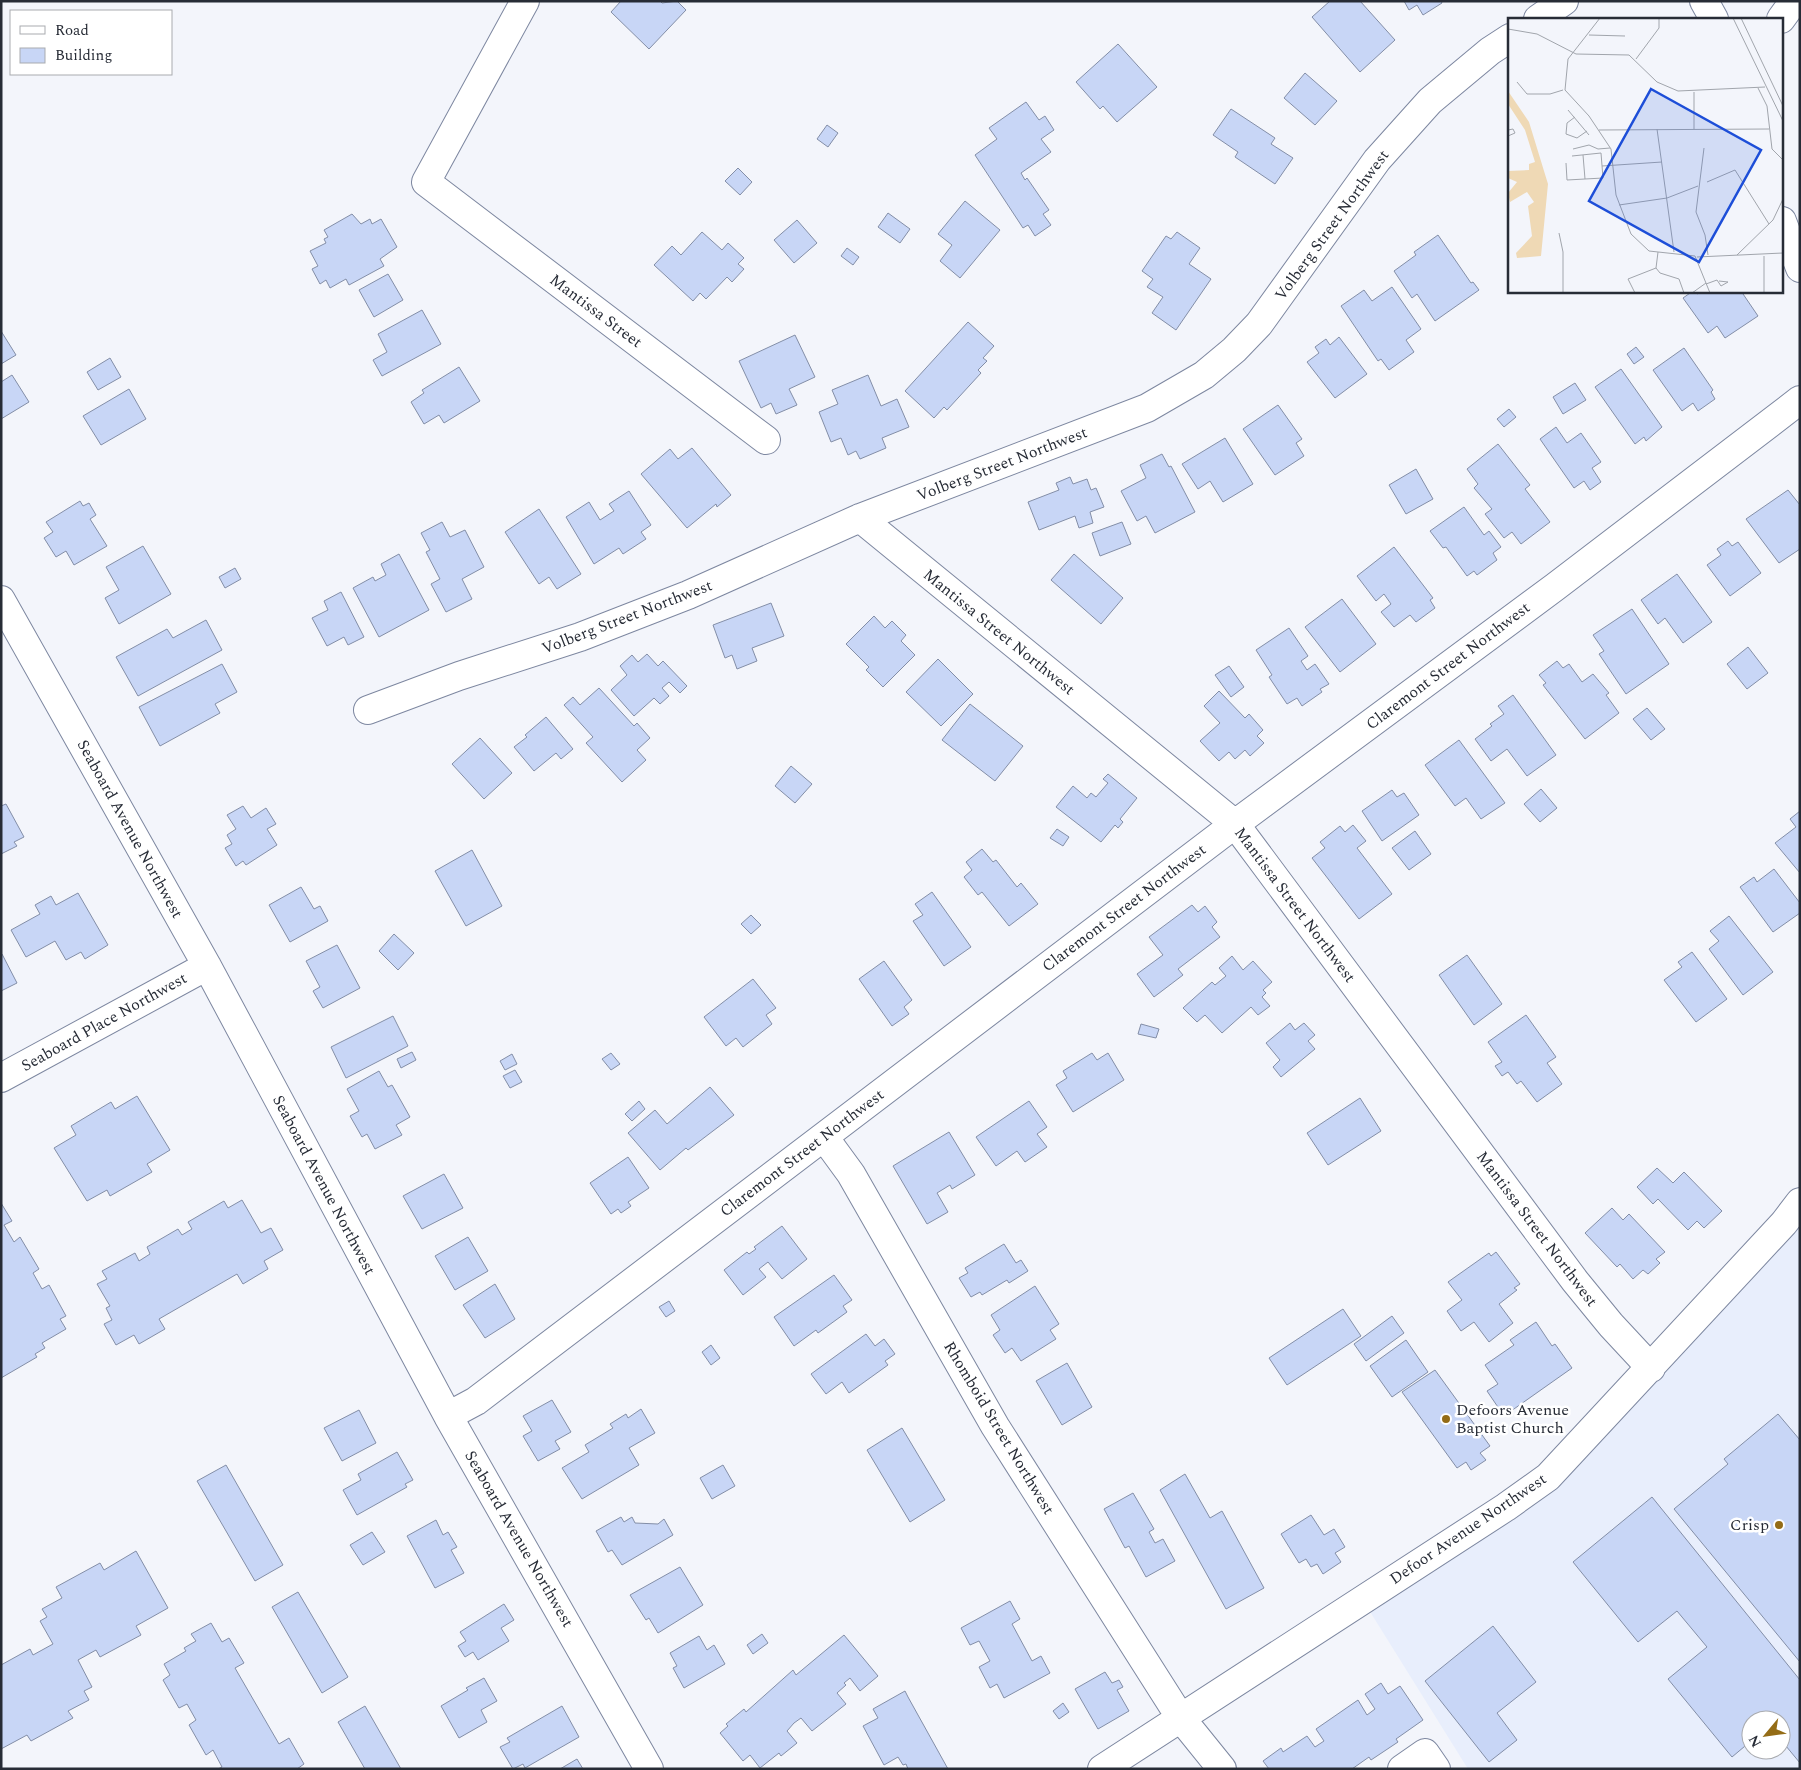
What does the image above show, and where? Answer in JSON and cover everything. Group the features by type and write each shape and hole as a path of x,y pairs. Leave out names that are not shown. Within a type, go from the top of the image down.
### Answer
{"street":[{"name":"Mantissa Street","path":"525,1 426,182 766,440"},
{"path":"1539,18 1564,1"},
{"path":"1704,1 1713,18"},
{"path":"1782,18 1794,1"},
{"name":"Volberg Street Northwest","path":"368,710 460,676 580,638 688,595 860,518 1147,408 1204,375 1234,350 1259,324 1377,160 1430,101 1490,51 1508,39"},
{"path":"1784,226 1800,268"},
{"name":"Claremont Street Northwest","path":"448,1416 476,1401 1235,824 1556,587 1800,400"},
{"name":"Mantissa Street Northwest","path":"860,518 1235,824 1575,1282 1651,1368"},
{"name":"Seaboard Avenue Northwest","path":"1,600 207,966 448,1416 649,1769"},
{"name":"Seaboard Place Northwest","path":"1,1078 207,966"},
{"name":"Rhomboid Street Northwest","path":"824,1137 851,1174 995,1426 1180,1717 1222,1769"},
{"name":"Defoor Avenue Northwest","path":"1102,1769 1492,1516 1548,1477 1784,1223 1800,1202"},
{"path":"1402,1769 1425,1753 1436,1769"}],"shaded area":[{"path":"1800,1206 1800,1769 1468,1769 1364,1602 1548,1477"}],"building":[{"path":"621,1 660,1 662,3 677,1 686,10 649,49 611,12"},
{"path":"1330,1 1360,1 1395,40 1360,72 1312,17"},
{"path":"1404,1 1441,1 1442,3 1423,15 1417,5 1409,10"},
{"path":"1118,44 1157,87 1117,122 1103,106 1100,109 1076,82"},
{"path":"1305,73 1337,101 1315,125 1284,98"},
{"path":"1026,102 1039,120 1045,116 1054,130 1041,139 1051,152 1021,173 1025,180 1027,178 1049,210 1043,214 1051,225 1035,236 1028,225 1023,228 975,155 997,139 989,128"},
{"path":"1231,109 1275,138 1271,144 1293,158 1275,184 1235,157 1238,152 1213,135"},
{"path":"827,125 838,133 828,147 817,139"},
{"path":"738,168 752,182 740,195 725,181"},
{"path":"965,201 1000,230 960,278 940,261 952,245 938,234"},
{"path":"888,213 910,229 900,243 878,227"},
{"path":"352,214 361,224 370,219 372,224 381,219 397,247 380,259 384,266 349,285 346,279 330,288 326,280 320,284 312,269 318,266 310,251 326,243 324,239 328,237 324,230"},
{"path":"797,220 817,243 794,263 774,240"},
{"path":"702,232 722,250 728,243 744,258 738,264 744,269 732,282 727,277 706,299 700,293 693,301 654,265 672,246 681,255"},
{"path":"1177,232 1200,248 1189,264 1211,279 1176,330 1152,313 1163,297 1147,287 1153,279 1142,271 1166,236 1171,239"},
{"path":"1438,235 1471,283 1473,282 1479,290 1435,321 1417,294 1412,298 1394,271 1416,255 1414,252"},
{"path":"847,248 859,257 853,265 841,256"},
{"path":"388,274 403,300 374,317 359,290"},
{"path":"1392,287 1421,329 1406,340 1414,352 1389,370 1381,359 1378,361 1341,306 1364,290 1372,301"},
{"path":"1692,292 1698,294 1700,292 1742,292 1758,316 1725,338 1717,326 1708,333 1683,298"},
{"path":"422,310 441,344 382,376 373,360 387,352 378,334"},
{"path":"968,322 994,346 983,358 987,361 978,370 981,373 947,410 944,407 934,418 905,391"},
{"path":"1,331 16,355 1,364"},
{"path":"795,335 815,377 789,389 797,405 776,414 771,403 761,408 739,361"},
{"path":"1339,337 1367,374 1335,398 1307,362 1319,353 1315,347 1326,339 1330,345"},
{"path":"1636,347 1644,357 1634,364 1627,354"},
{"path":"1684,348 1713,390 1711,392 1715,399 1698,411 1693,403 1682,411 1653,370"},
{"path":"110,358 121,377 98,390 87,372"},
{"path":"459,367 480,401 444,423 439,415 424,424 411,402 424,393 422,390"},
{"path":"1621,369 1662,427 1646,441 1644,437 1635,444 1595,387"},
{"path":"12,375 29,402 1,419 1,382"},
{"path":"868,375 881,406 897,399 909,427 882,438 886,448 860,459 856,451 848,455 841,438 831,442 819,412 838,404 832,390"},
{"path":"1575,383 1586,400 1563,414 1553,397"},
{"path":"129,389 146,419 101,445 83,416"},
{"path":"1278,405 1302,439 1296,443 1304,456 1275,475 1243,429"},
{"path":"1509,409 1516,417 1504,427 1497,419"},
{"path":"1556,427 1567,443 1581,433 1601,462 1592,468 1601,482 1590,490 1584,481 1574,488 1540,439"},
{"path":"1225,438 1253,484 1223,502 1210,481 1198,489 1182,464"},
{"path":"1498,444 1530,485 1525,489 1550,522 1521,544 1512,532 1504,538 1485,514 1492,509 1474,488 1478,484 1467,469"},
{"path":"692,448 731,495 717,507 716,504 687,528 641,474 670,449 678,459"},
{"path":"1162,454 1169,467 1171,466 1195,512 1155,533 1146,516 1137,521 1121,491 1146,478 1140,465"},
{"path":"1416,469 1433,499 1406,514 1389,485"},
{"path":"1070,477 1073,484 1087,479 1091,490 1096,488 1104,507 1090,512 1093,523 1079,528 1075,516 1039,530 1028,502 1059,490 1056,483"},
{"path":"1788,490 1800,505 1800,549 1779,563 1746,519"},
{"path":"629,491 651,525 641,532 646,539 623,554 619,548 594,564 566,517 589,502 600,520 614,511 609,504"},
{"path":"80,501 83,506 89,503 96,515 90,519 107,546 74,565 66,551 56,557 44,538 53,532 46,522"},
{"path":"1464,507 1484,535 1489,531 1501,547 1493,553 1497,560 1477,575 1474,571 1467,576 1446,547 1443,548 1430,531"},
{"path":"539,509 581,574 557,589 549,577 539,584 505,532"},
{"path":"442,522 450,537 465,530 484,567 462,579 472,599 446,612 431,584 440,579 426,552 430,550 421,533"},
{"path":"1122,522 1131,544 1100,556 1092,533"},
{"path":"1728,541 1732,546 1738,542 1761,573 1730,596 1707,565 1721,555 1717,549"},
{"path":"143,546 171,594 119,624 105,598 119,590 106,567"},
{"path":"1394,547 1433,598 1430,600 1435,608 1416,622 1410,615 1394,627 1381,612 1391,604 1384,594 1376,601 1357,576"},
{"path":"399,554 429,610 379,637 353,588 373,577 375,581 386,575 381,564"},
{"path":"1074,554 1123,598 1101,624 1051,580"},
{"path":"235,568 241,579 225,588 219,577"},
{"path":"1677,574 1712,622 1683,643 1665,618 1658,624 1641,600"},
{"path":"341,592 364,637 348,645 344,637 327,646 312,618 328,610 324,601"},
{"path":"1342,599 1376,644 1340,672 1305,627"},
{"path":"771,603 784,636 752,648 757,661 737,669 732,655 725,658 713,625"},
{"path":"1632,609 1669,664 1626,694 1599,654 1604,651 1593,635"},
{"path":"874,616 885,628 892,621 906,635 901,641 915,655 883,687 866,670 869,667 846,644"},
{"path":"206,620 222,650 138,696 116,657 167,629 173,638"},
{"path":"1289,628 1308,656 1301,661 1307,670 1315,664 1329,684 1320,689 1322,692 1302,706 1297,698 1287,704 1269,677 1272,675 1256,650"},
{"path":"1748,647 1768,673 1747,689 1727,664"},
{"path":"647,654 658,666 663,661 687,686 680,693 669,682 662,688 669,696 660,704 654,698 634,716 611,690 627,675 620,666 632,655 638,662"},
{"path":"938,659 973,694 941,726 906,692"},
{"path":"1557,661 1563,668 1569,664 1582,682 1593,674 1609,693 1606,695 1619,713 1585,739 1543,685 1546,683 1539,675"},
{"path":"222,664 237,692 215,704 220,713 160,746 139,707"},
{"path":"1229,666 1244,687 1231,697 1215,675"},
{"path":"599,688 634,726 637,723 650,738 637,750 646,760 622,782 586,743 593,737 564,705 573,697 580,705"},
{"path":"1219,691 1245,718 1249,714 1263,730 1257,736 1264,743 1250,756 1245,750 1235,759 1229,752 1219,761 1200,741 1220,723 1204,706"},
{"path":"1513,695 1556,755 1527,776 1507,749 1491,761 1475,739 1492,726 1490,724 1504,714 1498,706"},
{"path":"970,704 1023,746 995,781 942,740"},
{"path":"1647,708 1665,729 1651,740 1633,719"},
{"path":"546,717 573,749 561,759 556,753 534,771 514,747 527,737 525,735"},
{"path":"480,738 512,773 484,799 452,764"},
{"path":"1459,740 1505,803 1481,819 1466,798 1455,806 1425,765"},
{"path":"791,766 812,784 795,803 775,786"},
{"path":"1108,774 1137,798 1120,819 1123,822 1118,828 1115,825 1101,842 1056,807 1073,786 1087,798 1091,793 1096,797 1108,783 1103,779"},
{"path":"1541,789 1557,808 1540,822 1524,804"},
{"path":"1392,790 1397,797 1404,793 1419,815 1382,841 1362,811"},
{"path":"6,804 24,837 14,842 17,846 1,854 1,806"},
{"path":"243,806 251,818 266,808 276,824 267,829 277,845 246,865 243,861 236,866 225,848 232,844 227,835 236,829 227,815"},
{"path":"1800,811 1800,873 1775,843 1796,827 1790,819"},
{"path":"1353,825 1366,841 1357,848 1392,894 1359,919 1312,858 1325,848 1320,842 1340,826 1345,832"},
{"path":"1057,829 1069,837 1063,846 1050,838"},
{"path":"1415,831 1431,854 1409,870 1392,848"},
{"path":"982,849 993,862 996,860 1017,887 1021,883 1038,904 1009,926 982,892 978,895 964,877 972,870 966,862"},
{"path":"472,850 502,906 466,926 435,871"},
{"path":"1774,869 1800,903 1800,913 1773,932 1740,887 1754,877 1757,882"},
{"path":"301,887 314,909 320,906 328,921 290,942 269,905"},
{"path":"932,892 971,947 944,966 913,921 923,915 915,904"},
{"path":"78,893 108,945 85,959 81,952 66,960 55,941 26,957 11,930 40,914 35,905 51,896 56,905"},
{"path":"1192,905 1198,912 1205,906 1217,922 1212,927 1220,937 1178,969 1183,975 1154,997 1137,974 1163,955 1149,937"},
{"path":"751,915 761,925 751,934 741,924"},
{"path":"1729,916 1773,972 1743,995 1709,949 1719,941 1710,931"},
{"path":"394,934 414,953 398,970 379,951"},
{"path":"337,945 360,988 323,1008 313,991 320,987 306,961"},
{"path":"1692,952 1727,999 1696,1022 1664,980 1682,967 1678,962"},
{"path":"1,954 17,983 1,991"},
{"path":"1467,955 1502,1004 1474,1025 1439,975"},
{"path":"1232,956 1243,970 1253,961 1272,982 1263,990 1266,993 1262,997 1270,1006 1258,1015 1251,1007 1222,1033 1205,1015 1197,1022 1183,1008 1212,982 1215,985 1226,976 1219,968"},
{"path":"884,961 912,1000 904,1007 909,1014 892,1026 859,979"},
{"path":"753,979 776,1008 766,1015 772,1024 743,1047 736,1038 726,1046 704,1017"},
{"path":"1526,1015 1556,1057 1547,1063 1562,1084 1537,1102 1521,1081 1517,1084 1508,1072 1502,1076 1495,1066 1502,1062 1488,1042"},
{"path":"393,1016 408,1046 346,1078 331,1047"},
{"path":"1290,1023 1295,1030 1304,1023 1315,1035 1308,1041 1315,1049 1281,1077 1273,1067 1280,1060 1266,1043"},
{"path":"1141,1024 1159,1029 1156,1038 1138,1034"},
{"path":"412,1052 416,1060 401,1068 397,1059"},
{"path":"611,1053 620,1064 611,1070 602,1059"},
{"path":"1092,1053 1097,1060 1108,1053 1124,1080 1073,1112 1056,1085 1067,1078 1063,1071"},
{"path":"512,1054 517,1064 505,1070 500,1061"},
{"path":"515,1070 522,1082 510,1088 503,1076"},
{"path":"379,1071 388,1087 392,1085 410,1117 396,1125 402,1135 375,1149 367,1134 362,1137 350,1116 359,1111 347,1089"},
{"path":"710,1087 734,1115 688,1150 686,1148 660,1170 628,1133 655,1110 667,1124"},
{"path":"137,1096 170,1150 147,1164 152,1172 110,1196 107,1190 87,1201 54,1148 76,1135 71,1126 111,1102 115,1109"},
{"path":"1360,1098 1381,1131 1328,1165 1307,1133"},
{"path":"639,1101 645,1109 632,1121 625,1114"},
{"path":"1029,1101 1047,1127 1037,1134 1047,1147 1025,1162 1017,1151 996,1166 976,1137"},
{"path":"949,1132 975,1175 952,1189 950,1185 937,1193 948,1212 927,1224 893,1166"},
{"path":"628,1157 649,1188 628,1202 631,1206 621,1213 618,1209 611,1214 590,1183"},
{"path":"1657,1168 1673,1183 1684,1172 1722,1211 1704,1228 1697,1221 1688,1230 1658,1199 1653,1204 1637,1187"},
{"path":"444,1174 463,1208 422,1229 403,1196"},
{"path":"242,1200 261,1233 271,1228 283,1250 264,1261 268,1269 243,1284 237,1274 159,1319 165,1329 139,1344 134,1335 116,1345 104,1324 112,1320 106,1308 110,1306 97,1284 107,1279 102,1271 135,1253 139,1261 150,1254 147,1247 178,1229 182,1235 192,1229 188,1222 224,1201 228,1208"},
{"path":"1,1203 12,1221 4,1225 14,1242 20,1237 39,1269 33,1273 42,1289 49,1285 66,1316 60,1319 66,1329 42,1343 45,1348 35,1354 37,1357 1,1378"},
{"path":"1612,1208 1623,1220 1629,1214 1665,1252 1656,1259 1660,1263 1648,1274 1643,1270 1633,1279 1620,1264 1617,1267 1585,1233"},
{"path":"782,1226 807,1259 782,1279 768,1262 759,1269 766,1277 743,1295 724,1270 747,1252 749,1254 756,1249 754,1247"},
{"path":"468,1237 488,1271 455,1290 435,1256"},
{"path":"1004,1244 1016,1263 1021,1260 1028,1271 1009,1283 1007,1280 982,1295 980,1292 971,1297 959,1278 968,1273 965,1268"},
{"path":"1496,1252 1520,1284 1514,1288 1517,1290 1499,1304 1513,1323 1489,1342 1474,1322 1461,1331 1447,1311 1462,1300 1448,1282 1489,1253 1491,1256"},
{"path":"834,1275 852,1300 843,1306 847,1312 818,1333 816,1330 794,1346 774,1317"},
{"path":"495,1284 515,1319 485,1338 463,1305"},
{"path":"1035,1286 1059,1324 1050,1330 1056,1339 1021,1361 1012,1348 1005,1353 993,1335 1000,1330 991,1315"},
{"path":"669,1301 675,1311 666,1317 659,1307"},
{"path":"1343,1309 1361,1336 1287,1385 1269,1358"},
{"path":"1392,1316 1404,1333 1366,1361 1354,1344"},
{"path":"1536,1322 1552,1346 1555,1344 1572,1368 1504,1416 1487,1391 1498,1384 1485,1365 1514,1345 1510,1340"},
{"path":"866,1334 875,1346 884,1339 895,1354 885,1361 888,1365 849,1393 842,1382 826,1394 811,1374"},
{"path":"1406,1340 1428,1372 1392,1397 1370,1366"},
{"path":"711,1345 720,1358 711,1365 702,1352"},
{"path":"1067,1363 1092,1407 1062,1425 1036,1381"},
{"name":"Defoors Avenue Baptist Church","path":"1435,1370 1490,1446 1480,1453 1486,1460 1471,1470 1466,1462 1457,1468 1402,1392"},
{"path":"552,1400 571,1432 555,1441 560,1449 538,1461 523,1436 532,1431 523,1416"},
{"path":"641,1409 655,1433 629,1448 639,1465 582,1499 562,1468 589,1452 585,1445 613,1428 610,1424 626,1414 628,1418"},
{"path":"359,1410 376,1443 342,1461 324,1428"},
{"path":"1778,1414 1800,1440 1800,1662 1674,1509 1728,1464 1724,1459"},
{"path":"902,1428 945,1500 910,1522 867,1450"},
{"path":"397,1452 413,1480 405,1484 407,1487 357,1515 343,1490 361,1480 358,1474"},
{"path":"226,1465 283,1565 255,1581 197,1481"},
{"path":"723,1465 735,1486 712,1499 700,1478"},
{"path":"1185,1474 1210,1518 1222,1511 1264,1588 1226,1609 1160,1490"},
{"path":"1133,1493 1154,1529 1149,1532 1155,1543 1163,1539 1175,1561 1146,1577 1129,1546 1125,1548 1104,1509"},
{"path":"1652,1497 1800,1680 1800,1763 1791,1752 1791,1710 1741,1710 1741,1749 1732,1757 1668,1679 1707,1647 1677,1611 1638,1642 1573,1562"},
{"path":"1311,1515 1324,1535 1334,1529 1345,1547 1335,1553 1341,1562 1323,1574 1317,1564 1311,1567 1306,1559 1299,1563 1281,1534"},
{"path":"621,1517 624,1522 632,1517 635,1523 658,1524 664,1519 673,1535 622,1565 612,1550 608,1552 596,1531"},
{"path":"436,1520 443,1535 448,1532 457,1547 451,1550 464,1573 435,1588 407,1536"},
{"path":"372,1532 385,1552 363,1565 350,1545"},
{"path":"136,1551 168,1608 136,1626 141,1635 100,1657 96,1650 78,1660 92,1687 84,1691 89,1700 68,1711 73,1718 31,1741 27,1735 1,1749 1,1665 30,1649 33,1655 53,1644 40,1621 47,1617 42,1609 62,1598 56,1587 100,1563 104,1570"},
{"path":"680,1567 703,1605 658,1633 649,1618 646,1620 630,1595"},
{"path":"298,1592 348,1677 322,1693 272,1607"},
{"path":"1010,1601 1020,1619 1012,1624 1032,1661 1041,1656 1050,1673 1004,1698 997,1684 990,1688 979,1667 990,1661 979,1641 970,1645 961,1628"},
{"path":"504,1604 514,1620 501,1628 509,1641 478,1660 473,1652 465,1657 458,1646 466,1641 460,1632"},
{"path":"211,1623 222,1642 229,1638 244,1663 235,1668 279,1744 289,1738 304,1764 297,1769 218,1769 222,1767 213,1750 206,1755 189,1725 196,1720 187,1704 179,1708 163,1680 170,1675 164,1664 186,1651 184,1648 196,1641 191,1634"},
{"path":"1493,1626 1536,1682 1497,1713 1517,1740 1489,1762 1425,1681"},
{"path":"762,1634 768,1643 753,1654 747,1645"},
{"path":"844,1635 878,1676 860,1691 850,1678 844,1683 846,1685 837,1693 846,1704 812,1731 801,1718 794,1723 787,1731 797,1743 781,1756 779,1753 760,1768 750,1755 743,1761 720,1733 728,1726 726,1724 744,1709 746,1712 793,1670 796,1675"},
{"path":"699,1636 707,1650 714,1645 725,1664 684,1688 673,1668 677,1666 670,1653"},
{"path":"1105,1672 1112,1683 1119,1680 1123,1687 1117,1690 1129,1711 1098,1729 1075,1689"},
{"path":"484,1678 497,1701 481,1710 487,1722 459,1738 441,1706"},
{"path":"1381,1683 1388,1694 1400,1686 1423,1720 1396,1739 1398,1742 1371,1760 1369,1757 1352,1769 1269,1769 1263,1761 1281,1748 1283,1752 1307,1736 1315,1747 1324,1741 1316,1729 1358,1700 1367,1715 1375,1709 1365,1694"},
{"path":"905,1691 948,1769 908,1769 906,1764 903,1765 898,1757 884,1765 863,1726 878,1718 873,1709"},
{"path":"1063,1703 1069,1712 1059,1719 1053,1711"},
{"path":"365,1706 401,1769 365,1769 338,1722"},
{"path":"562,1706 579,1737 525,1768 523,1764 513,1769 500,1747 510,1742 507,1738"},
{"path":"577,1759 583,1769 560,1769"}],"place":[{"name":"Defoors Avenue Baptist Church","path":"1446,1419"},
{"name":"Crisp","path":"1779,1525"}]}
